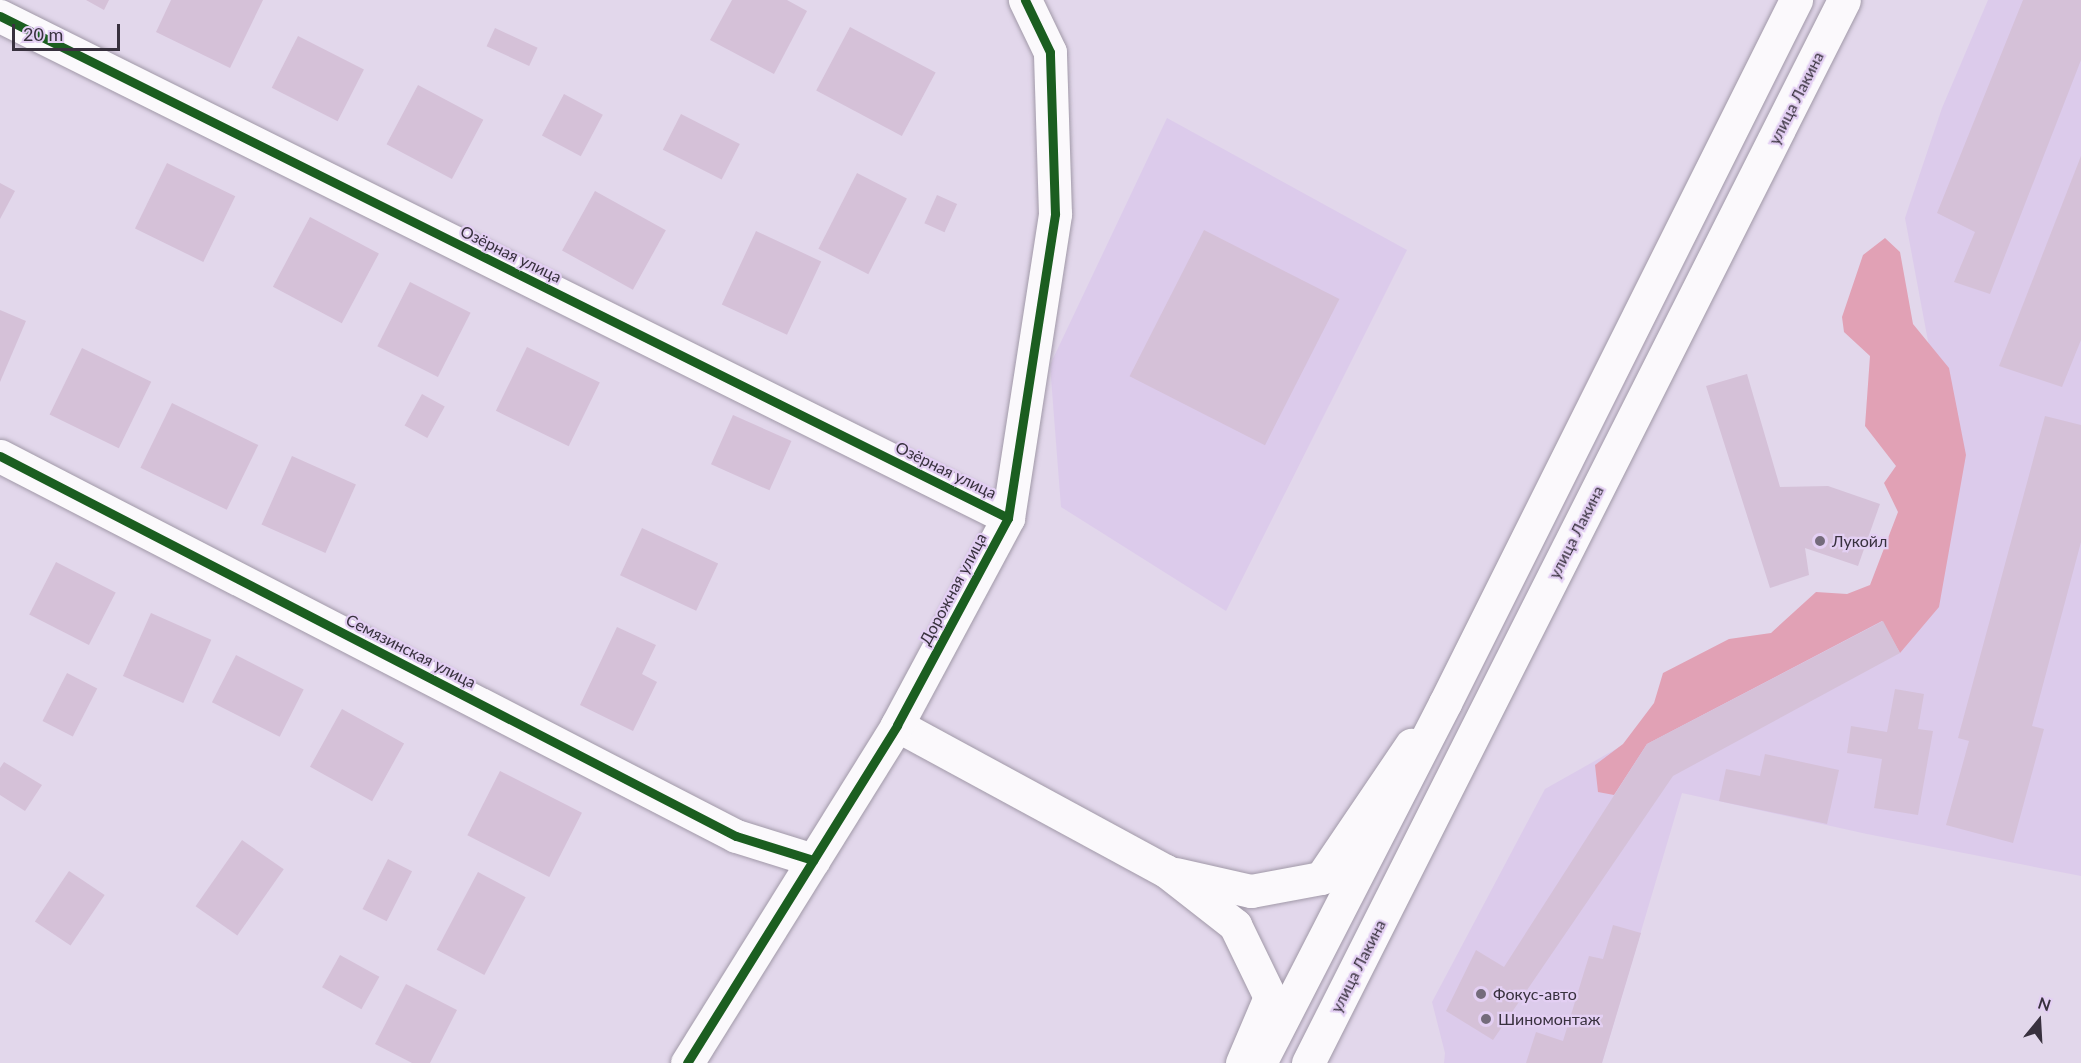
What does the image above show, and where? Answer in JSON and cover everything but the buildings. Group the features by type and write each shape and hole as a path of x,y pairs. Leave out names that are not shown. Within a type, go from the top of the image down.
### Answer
{"main road":[{"name":"Дорожная улица","path":"687,1063 897,725 1008,518 1055,214 1050,51 1024,0"},
{"path":"1260,1063 1445,703 1796,0"},
{"name":"улица Лакина","path":"1308,1063 1844,0"},
{"name":"Озёрная улица","path":"0,16 1008,518"},
{"name":"Семязинская улица","path":"0,456 736,836 813,860"},
{"path":"1166,871 1251,891 1321,878 1406,752 1445,703"},
{"path":"897,725 1166,871 1235,925 1270,997 1242,1063"}],"shaded area":[{"path":"1988,0 2081,0 2081,876 1867,834 1682,793 1602,1063 1444,1063 1445,1053 1432,1002 1545,789 1921,577 1950,459 1905,218 1942,108"},
{"path":"1167,118 1407,250 1226,611 1061,507 1050,365"},
{"path":"1885,238 1900,252 1913,324 1949,368 1966,455 1939,607 1900,653 1882,621 1647,744 1614,795 1598,792 1595,765 1623,744 1654,703 1663,673 1729,639 1771,633 1816,592 1847,594 1870,585 1898,512 1884,483 1896,466 1865,426 1870,356 1844,332 1842,317 1863,255"}],"cycle path":[{"path":"687,1063 897,725 1008,518 1055,214 1050,52 1025,0"},
{"path":"0,16 1008,518"},
{"path":"0,456 736,836 813,860"}],"place":[{"name":"Лукойл","path":"1820,541"},
{"name":"Фокус-авто","path":"1481,994"},
{"name":"Шиномонтаж","path":"1486,1019"}]}
